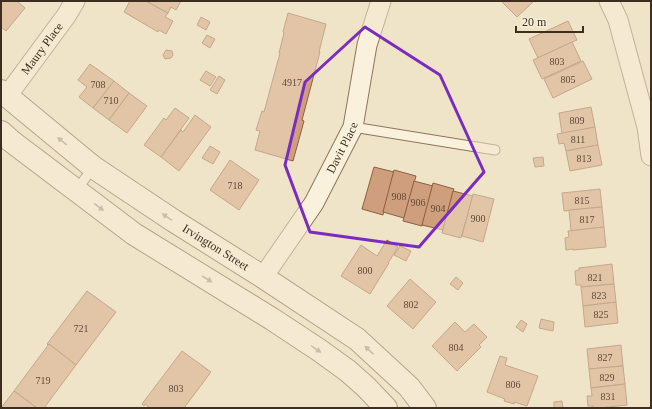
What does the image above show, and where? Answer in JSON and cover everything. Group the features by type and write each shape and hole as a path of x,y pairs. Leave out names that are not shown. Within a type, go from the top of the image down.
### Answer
{"street":[{"name":"Maury Place","path":"4,93 66,16 75,1"},
{"name":"Davit Place","path":"263,277 314,203 353,127 367,45 381,1"},
{"path":"609,1 620,27 647,127 651,156"},
{"name":"Irvington Street","path":"4,93 93,167 357,339 409,387 425,408"},
{"path":"1,132 134,234 272,319 319,350 348,371 386,408"},
{"path":"366,387 387,366"}],"lane":[{"path":"353,127 495,150"},
{"path":"76,190 93,167"}],"highlighted area":[{"path":"365,27 440,75 484,172 419,247 310,232 285,165 305,82"}],"building":[{"path":"1,1 17,1 25,8 6,31 1,27"},
{"path":"130,1 146,1 168,13 165,17 173,21 166,34 159,30 158,32 124,12"},
{"path":"146,1 181,1 176,10 171,7 168,13"},
{"path":"534,1 517,17 502,2"},
{"path":"288,13 326,24 302,120 304,121 293,161 255,150 260,131 256,130 262,111 264,112 280,53"},
{"path":"201,17 210,22 206,30 197,25"},
{"path":"568,21 577,40 538,58 529,39"},
{"path":"207,35 215,39 210,48 202,43"},
{"path":"572,42 581,61 542,79 533,60"},
{"path":"166,50 172,51 173,55 171,58 165,59 163,55"},
{"path":"583,61 592,79 553,98 544,79"},
{"path":"90,64 114,81 93,108 79,97 87,87 78,80"},
{"path":"206,71 216,77 210,86 200,80"},
{"path":"219,76 225,80 217,94 210,90"},
{"path":"114,81 129,93 109,120 93,108"},
{"path":"129,93 147,106 127,133 109,120"},
{"path":"591,107 595,127 562,134 559,113"},
{"path":"175,108 189,118 161,157 144,145 164,118 166,120"},
{"path":"195,115 211,127 179,171 161,157 181,130 183,132"},
{"path":"595,127 598,145 566,151 564,143 559,144 557,134"},
{"path":"598,145 602,165 570,171 566,151"},
{"path":"210,146 220,152 213,164 202,158"},
{"path":"543,157 544,166 535,167 533,158"},
{"path":"230,160 259,180 239,210 210,190"},
{"path":"374,167 394,172 383,215 362,209"},
{"path":"394,170 416,176 404,218 383,212"},
{"path":"414,181 433,186 422,226 403,221"},
{"path":"433,183 454,189 443,230 422,225"},
{"path":"600,189 602,207 564,211 562,193"},
{"path":"453,191 473,196 461,238 442,233"},
{"path":"473,194 494,199 483,242 462,236"},
{"path":"602,207 604,227 571,231 569,210"},
{"path":"604,227 606,247 566,250 565,238 569,237 568,231"},
{"path":"387,240 398,247 370,294 341,276 361,245 377,256"},
{"path":"400,246 411,251 406,261 394,255"},
{"path":"612,264 614,284 581,287 581,285 576,285 575,271 579,270 579,268"},
{"path":"456,277 463,283 458,290 450,284"},
{"path":"410,279 436,302 413,329 387,306"},
{"path":"614,284 616,302 583,306 581,287"},
{"path":"87,291 116,312 76,365 47,344"},
{"path":"616,302 618,323 585,327 583,306"},
{"path":"541,319 554,322 553,331 539,328"},
{"path":"521,320 527,324 523,332 516,327"},
{"path":"455,322 465,332 474,324 487,337 479,345 481,347 457,371 432,346"},
{"path":"49,344 76,365 44,408 37,408 14,391"},
{"path":"621,345 623,366 589,369 587,349"},
{"path":"182,351 211,372 184,408 150,408 145,404 144,406 142,404"},
{"path":"500,356 507,358 505,365 538,376 527,406 504,401 505,399 487,392"},
{"path":"623,366 625,384 591,388 589,369"},
{"path":"625,384 627,405 599,408 588,406 587,396 592,396 591,388"},
{"path":"14,391 37,408 1,408"},
{"path":"562,401 563,408 554,408 554,402"}]}
